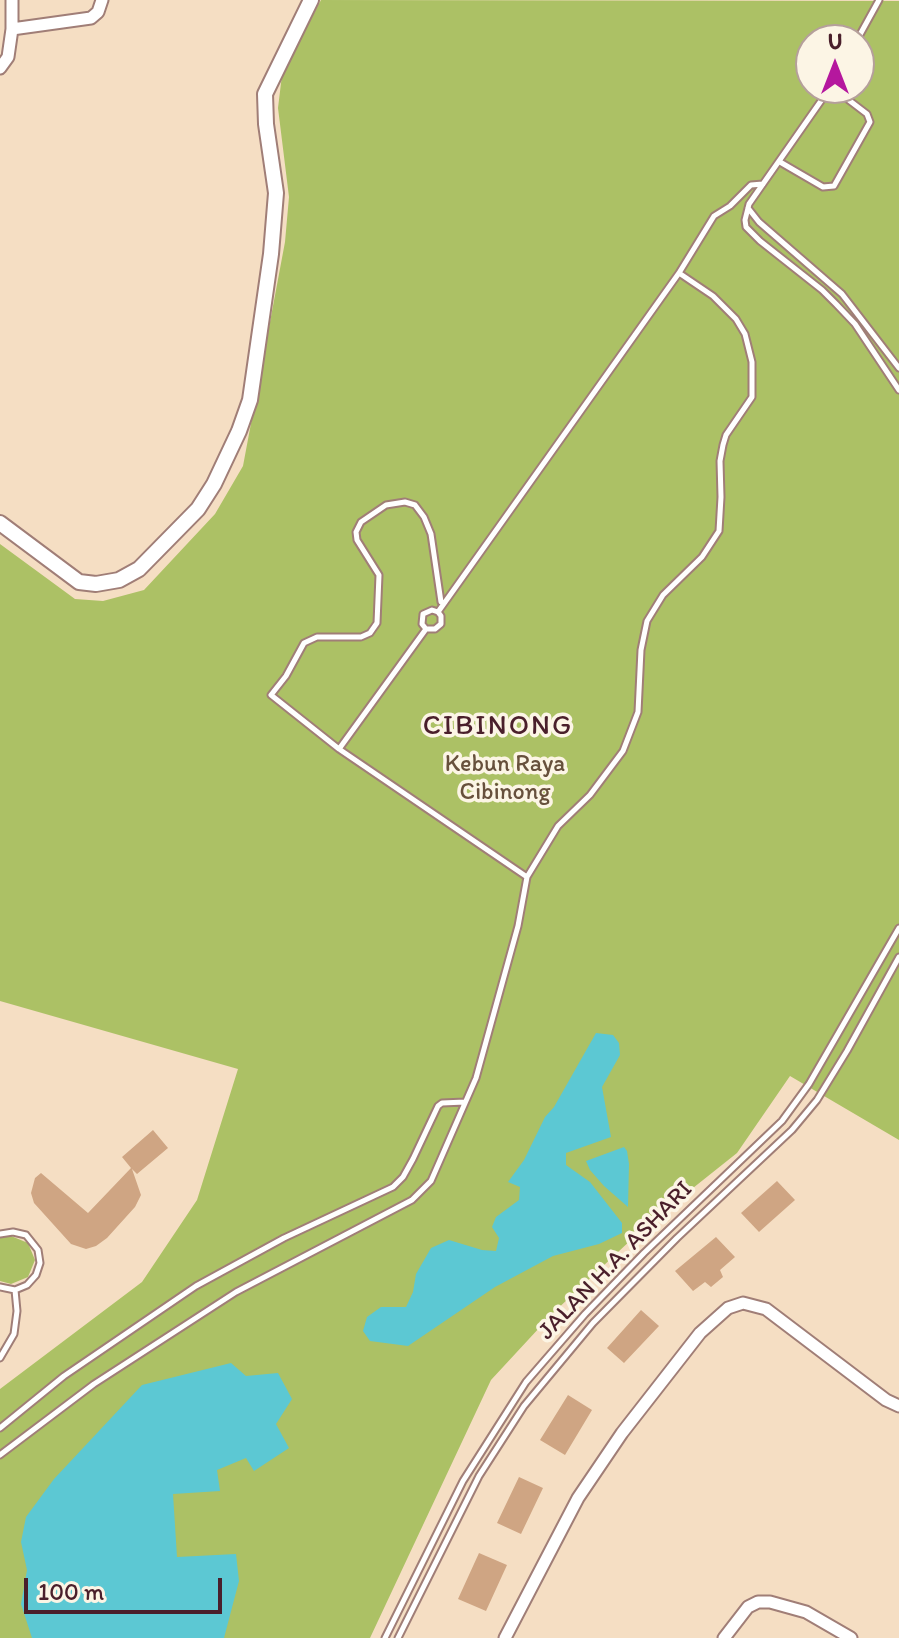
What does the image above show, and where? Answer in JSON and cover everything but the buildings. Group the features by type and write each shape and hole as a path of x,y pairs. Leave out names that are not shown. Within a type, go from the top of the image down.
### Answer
{"street":[{"path":"0,68 8,57 12,0"},
{"path":"12,29 91,18 98,12 102,0"},
{"path":"0,523 79,582 96,584 119,580 139,569 198,509 214,484 250,400 271,254 276,193 265,94 311,0"},
{"path":"505,1638 578,1498 622,1433 700,1333 728,1308 743,1303 766,1309 886,1400 899,1406"},
{"path":"724,1638 748,1607 758,1602 770,1602 806,1612 851,1638"}],"lane":[{"path":"866,24 879,0"},
{"path":"821,104 747,208 745,220 749,232 836,304 855,324 899,390"},
{"path":"780,162 823,187 834,186 870,122 867,114 854,104"},
{"path":"438,612 679,273 714,216 730,206 751,185 763,184"},
{"path":"747,208 842,294 899,368"},
{"path":"0,1455 94,1384 236,1292 412,1200 431,1181 486,1047 522,911 527,877 558,826 590,795 623,751 638,712 639,668 647,621 663,595 702,557 719,531 723,445 726,435 752,397 752,362 745,334 736,319 713,296 679,273"},
{"path":"442,604 431,534 424,517 415,505 405,502 386,505 361,522 356,532 357,540 379,575 377,623 370,633 361,637 317,637 304,643 286,676 271,695 339,749 527,877"},
{"path":"428,610 438,612 441,624 435,629 426,629 421,621 423,614 428,610"},
{"path":"339,749 426,629"},
{"name":"JALAN H.A. ASHARI","path":"385,1638 463,1481 526,1382 607,1291 782,1121 817,1072 899,928"},
{"name":"JALAN H.A. ASHARI","path":"398,1638 493,1452 536,1390 616,1299 792,1130 817,1100 899,957"},
{"path":"0,1428 64,1376 196,1286 284,1238 384,1193 403,1177 438,1106 465,1102"},
{"path":"782,1121 792,1130"},
{"path":"0,1234 13,1232 26,1235 35,1244 40,1256 39,1269 32,1281 15,1290 0,1287"},
{"path":"0,1358 10,1346 14,1334 17,1311 15,1290"},
{"path":"607,1291 616,1299"},
{"path":"463,1481 474,1487"}],"green space":[{"name":"Kebun Raya Cibinong","path":"321,0 899,1 899,1140 790,1076 737,1153 649,1223 553,1313 491,1380 370,1638 0,1638 0,1389 142,1282 197,1200 238,1069 0,1001 0,544 75,599 103,601 144,590 215,514 243,466 285,242 289,197 278,108 282,75"},
{"path":"11,1236 28,1243 35,1260 28,1277 11,1284 0,1281 0,1238"}],"water":[{"path":"596,1033 613,1035 619,1043 620,1055 602,1087 611,1137 566,1153 566,1165 590,1182 622,1223 622,1233 599,1244 553,1256 495,1287 408,1346 370,1341 363,1331 367,1317 381,1307 406,1307 416,1274 431,1248 449,1240 496,1251 499,1238 492,1227 496,1217 519,1200 520,1187 508,1182 524,1160 545,1117 554,1107"},
{"path":"624,1147 629,1164 628,1207 604,1186 586,1161"},
{"path":"231,1363 246,1376 278,1373 292,1399 276,1424 289,1448 254,1471 246,1458 217,1470 220,1491 173,1494 177,1557 236,1554 239,1581 224,1638 32,1638 21,1604 27,1570 21,1542 26,1517 54,1479 142,1385"}],"district":[{"name":"CIBINONG","path":"498,727"}]}
